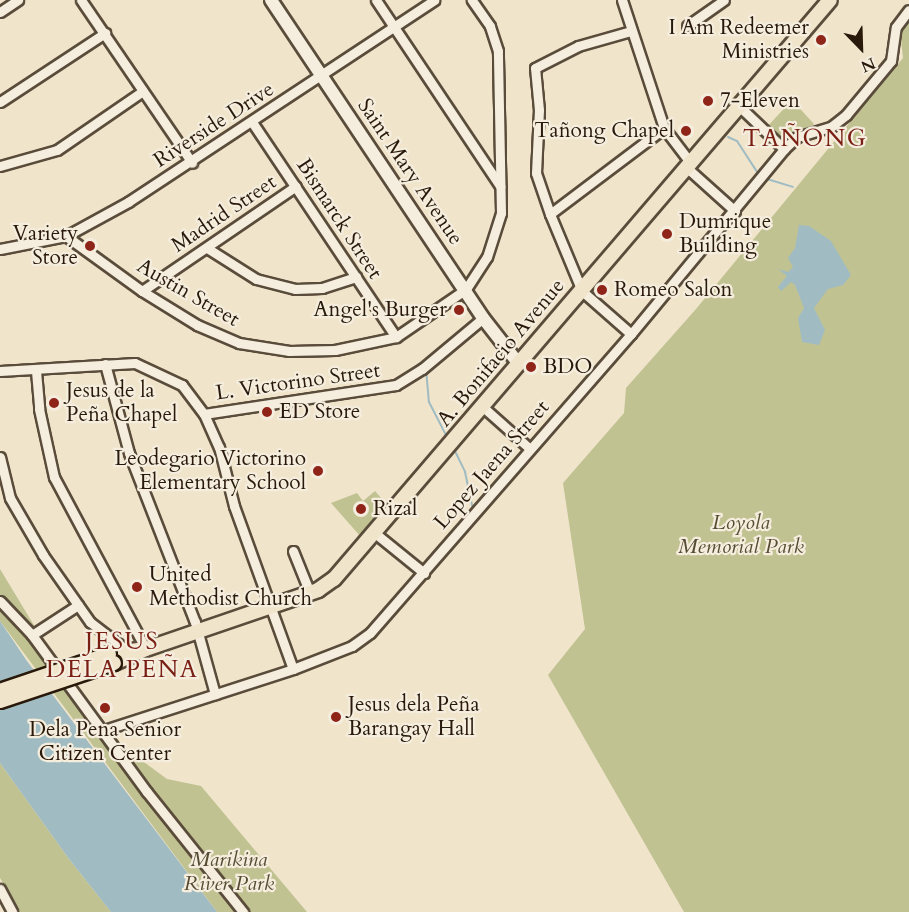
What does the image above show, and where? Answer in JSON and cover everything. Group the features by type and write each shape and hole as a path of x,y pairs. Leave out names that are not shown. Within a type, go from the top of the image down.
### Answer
{"main road":[{"name":"A. Bonifacio Avenue","path":"0,691 197,632 310,593 334,579 376,534 738,105 830,0"},
{"name":"A. Bonifacio Avenue","path":"0,701 112,659 125,649 146,649"}],"street":[{"path":"0,12 18,0"},
{"path":"81,0 192,163"},
{"name":"Saint Mary Avenue","path":"271,0 466,289 483,318 519,364"},
{"path":"376,0 500,186"},
{"name":"Riverside Drive","path":"0,249 66,236 192,163 434,0"},
{"path":"466,289 486,257 501,213 498,51 490,26 472,0"},
{"path":"622,0 664,128 688,164 735,211"},
{"path":"687,26 724,0"},
{"name":"Lopez Jaena Street","path":"101,731 293,669 364,639 631,334 784,149 797,137 832,126 846,115 891,61 896,27 909,10"},
{"path":"631,31 578,46 535,68 539,110 536,172 550,214 582,291 631,334"},
{"path":"0,102 105,33"},
{"path":"0,166 57,150 142,91"},
{"path":"738,105 784,149"},
{"name":"Bismarck Street","path":"252,122 396,337"},
{"path":"550,214 664,128"},
{"name":"Madrid Street","path":"142,291 296,186"},
{"name":"Austin Street","path":"66,236 142,291 197,324 239,343 289,351 376,344 396,337 466,289"},
{"path":"207,248 256,279 295,289 322,288 356,277"},
{"name":"L. Victorino Street","path":"204,414 396,385 422,369 483,318"},
{"path":"0,371 36,371 135,363 165,374 182,385 204,414 219,447 234,506 293,669"},
{"path":"105,364 129,453 197,632 215,694"},
{"path":"36,371 39,409 54,477 146,649"},
{"path":"483,407 529,448"},
{"path":"0,457 2,475 21,517 78,605 90,622 125,649"},
{"path":"376,534 424,573"},
{"path":"292,551 310,593"},
{"path":"0,602 32,635 101,731 243,912"},
{"path":"32,635 78,605"},
{"path":"0,889 12,912"}],"green space":[{"name":"Loyola Memorial Park","path":"909,22 909,912 684,912 548,675 585,629 563,483 624,413 626,388 696,309 903,58 900,30"},
{"path":"792,100 814,124 783,146 765,129"},
{"path":"375,491 388,506 361,537 331,503 357,493 363,501"},
{"name":"Marikina River Park","path":"0,569 58,665 110,737 167,779 201,786 307,912 217,912 0,621"},
{"path":"0,763 69,859 111,912 20,912 0,878"}],"water":[{"path":"799,225 809,226 831,241 851,275 843,285 828,289 814,308 825,330 819,345 802,342 798,318 804,308 795,285 791,282 781,291 778,287 787,276 778,269 788,272 793,267 788,258 795,248"},
{"path":"0,621 27,661 217,912 111,912 69,859 0,763"}],"waterway":[{"path":"728,137 737,141 758,173"},
{"path":"767,179 793,187"},
{"path":"426,369 429,402 448,439"},
{"path":"453,447 465,472 472,506"}],"place":[{"name":"I Am Redeemer Ministries","path":"821,40"},
{"name":"7-Eleven","path":"708,101"},
{"name":"Tañong Chapel","path":"686,131"},
{"name":"Dumrique Building","path":"667,234"},
{"name":"Variety Store","path":"90,246"},
{"name":"Romeo Salon","path":"602,290"},
{"name":"Angel's Burger","path":"459,310"},
{"name":"BDO","path":"531,367"},
{"name":"Jesus de la Peña Chapel","path":"54,403"},
{"name":"ED Store","path":"267,412"},
{"name":"Leodegario Victorino Elementary School","path":"318,471"},
{"name":"Rizal","path":"361,509"},
{"name":"United Methodist Church","path":"137,587"},
{"name":"Dela Pena Senior Citizen Center","path":"105,708"},
{"name":"Jesus dela Peña Barangay Hall","path":"336,717"}],"district":[{"name":"TAÑONG","path":"805,139"},
{"name":"JESUS DELA PEÑA","path":"122,656"}]}
